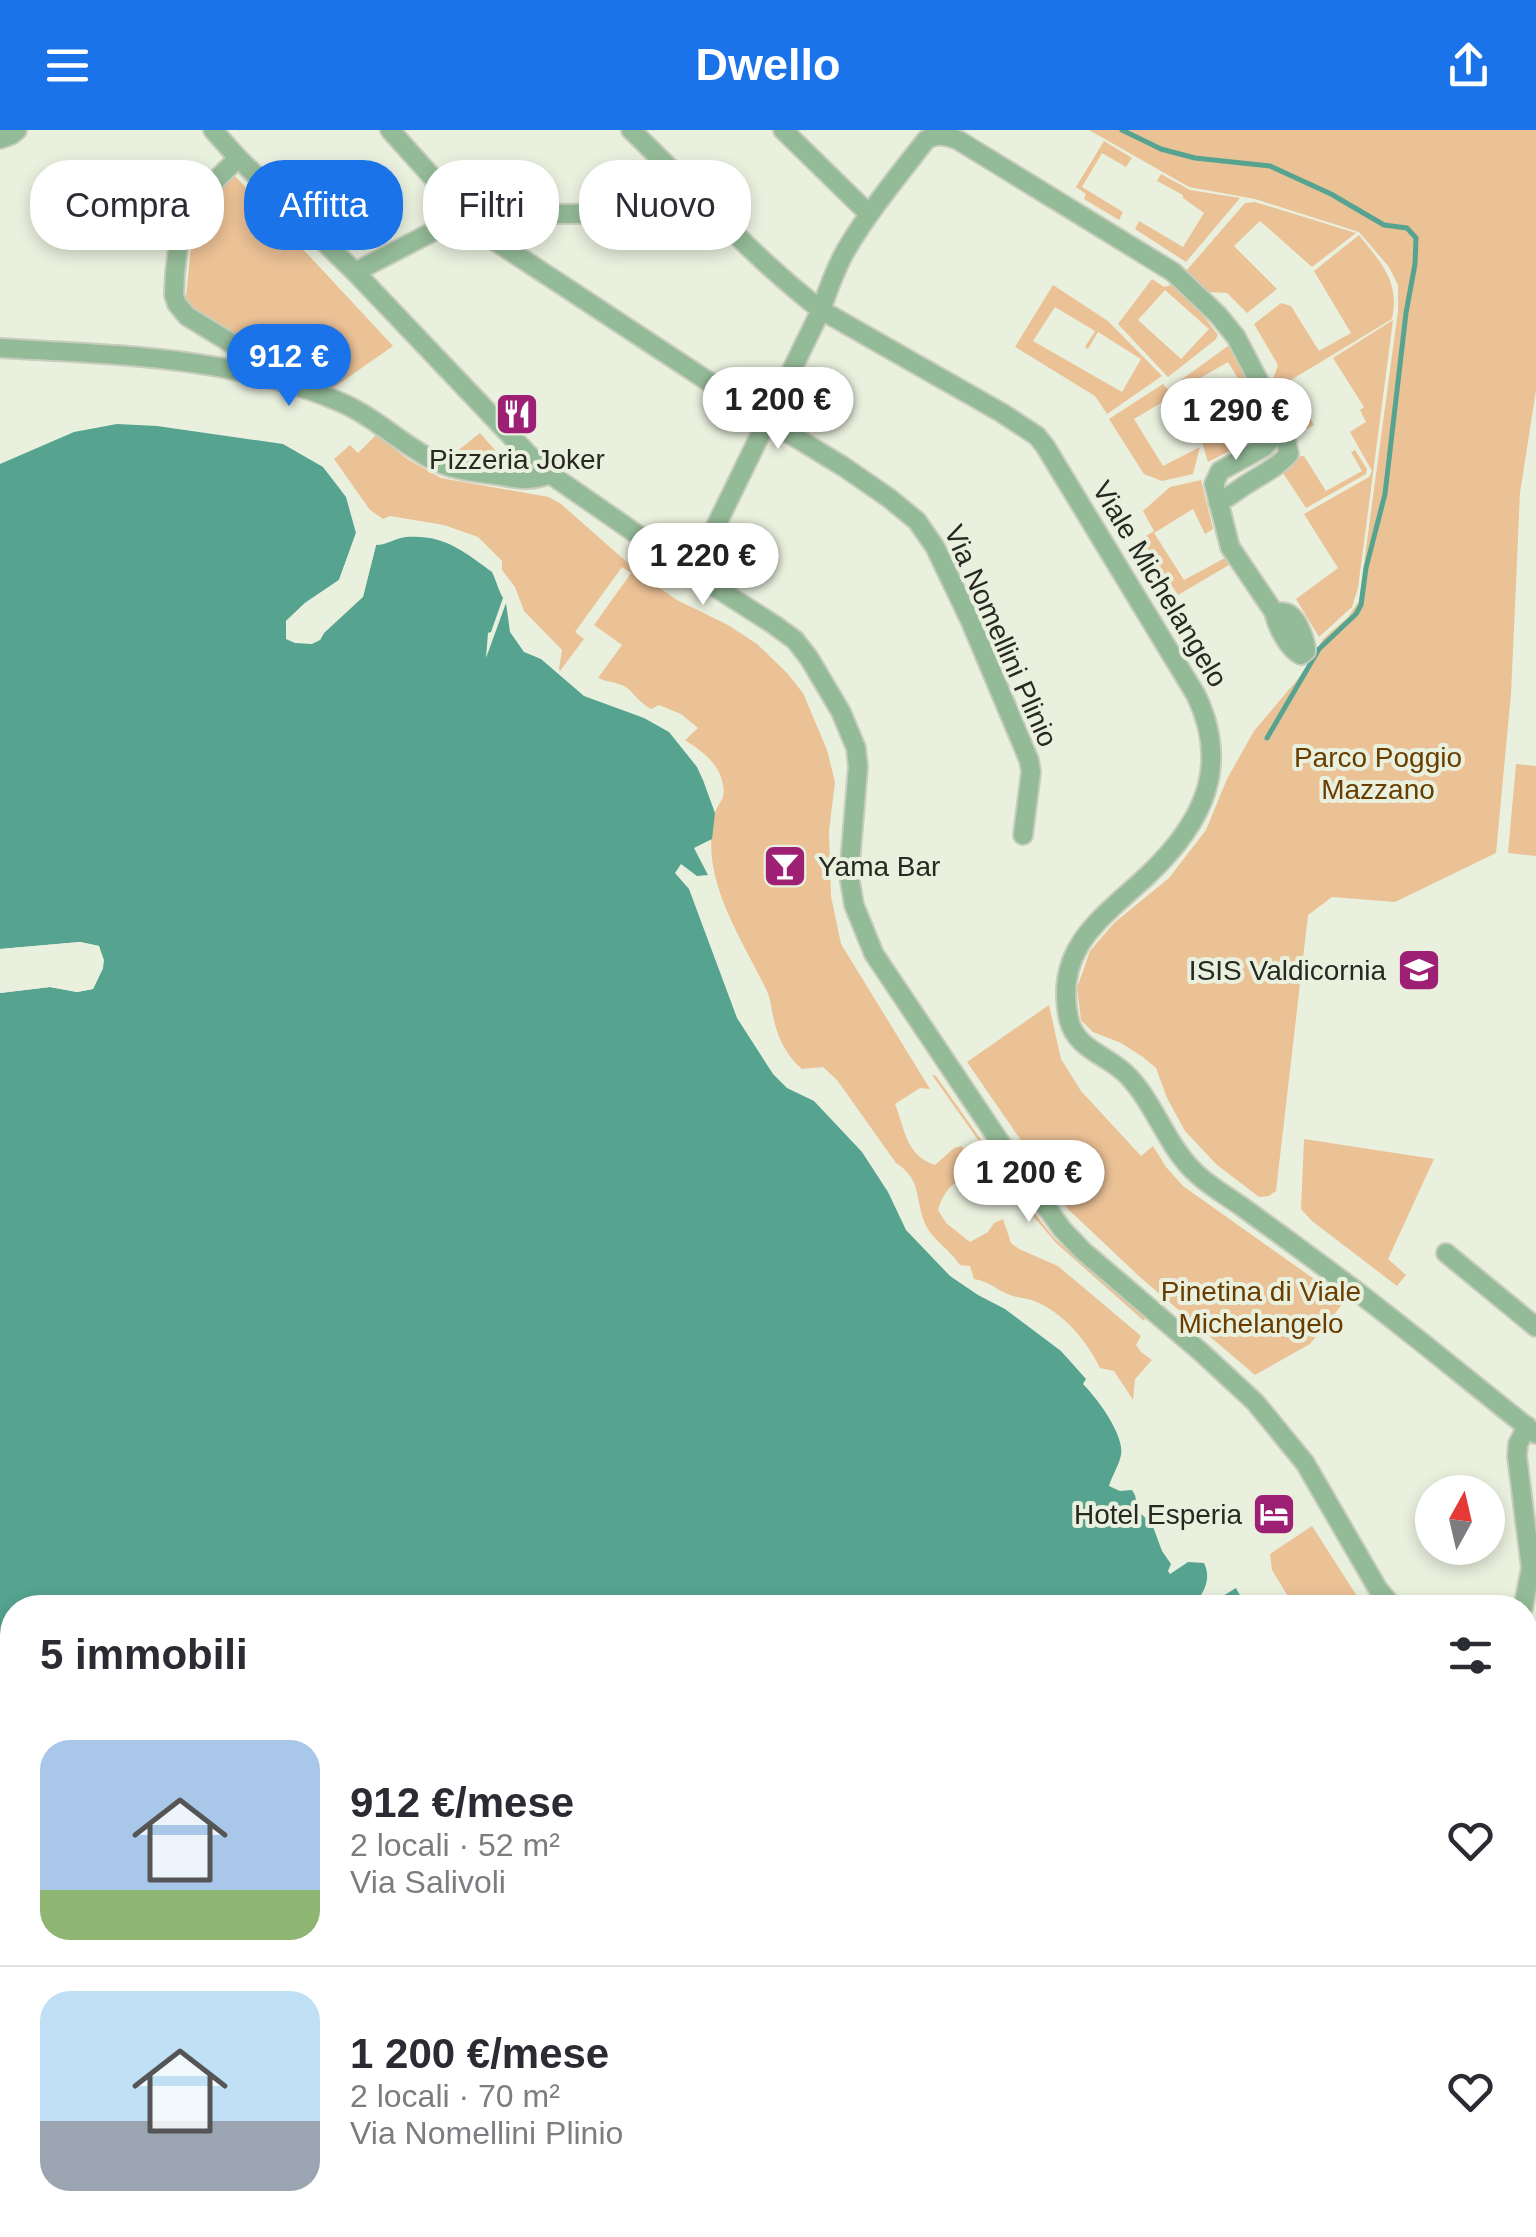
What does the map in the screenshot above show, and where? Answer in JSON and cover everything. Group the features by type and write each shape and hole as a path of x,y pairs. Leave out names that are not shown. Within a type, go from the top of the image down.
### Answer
{"street":[{"path":"0,139 17,130"},
{"path":"214,130 550,474 795,640 824,681 856,748 858,767 849,875 854,904 874,954 1062,1229 1255,1402 1305,1463 1383,1595"},
{"name":"Via Nomellini Plinio","path":"390,130 423,167"},
{"name":"Viale Michelangelo","path":"631,130 662,160"},
{"path":"784,130 868,214"},
{"path":"693,573 821,310 835,270 868,214 933,133 958,140 1148,255 1178,276 1236,337 1260,382 1289,454 1268,472 1218,502"},
{"path":"238,158 182,214 175,273 176,304 187,316 236,346 288,368 302,379 306,389"},
{"path":"355,272 423,237"},
{"name":"Viale Michelangelo","path":"751,248 821,310 1037,436 1206,716 1212,752 1201,808 1176,846 1085,935 1067,980 1066,1004 1073,1032 1128,1075 1168,1138 1198,1175 1340,1278 1531,1430"},
{"name":"Via Nomellini Plinio","path":"509,250 874,488 928,534 970,620 1029,760 1024,835"},
{"path":"0,348 183,362 240,371 306,389 365,415 453,468 535,480 550,474"},
{"path":"1274,612 1230,547 1214,484 1220,471 1264,447 1276,428"},
{"path":"1446,1253 1536,1327"},
{"path":"1525,1595 1531,1568 1517,1456 1518,1444 1531,1430"}],"green space":[{"name":"Parco Poggio Mazzano","path":"1089,130 1536,130 1536,390 1520,493 1511,694 1496,853 1395,902 1332,897 1308,915 1276,1191 1269,1196 1259,1197 1216,1164 1185,1131 1156,1068 1121,1043 1093,1032 1081,1020 1077,988 1090,951 1114,923 1169,878 1206,830 1227,779 1254,731 1303,673 1323,639 1348,617 1359,601 1398,311 1398,285 1389,267 1359,232 1255,199 1189,187"},
{"path":"1104,141 1132,158 1126,167 1102,153 1082,187 1123,212 1119,220 1084,199 1086,194 1076,187"},
{"path":"1161,174 1190,190 1240,198 1186,262 1135,229 1139,221 1183,247 1204,213 1183,195 1157,181"},
{"path":"235,176 244,186 244,250 304,250 393,346 333,388 313,368 238,342 185,307 191,250 224,250 224,186"},
{"path":"1255,202 1356,233 1312,267 1260,221 1234,246 1277,289 1247,313 1227,293 1208,292 1186,271 1245,203"},
{"path":"1359,235 1391,283 1392,319 1276,389 1272,382 1278,365 1254,324 1281,303 1291,306 1319,351 1351,333 1314,271"},
{"path":"1152,279 1164,287 1171,285 1218,335 1168,377 1118,324","holes":["1165,290 1209,329 1181,359 1138,320"]},
{"path":"1053,285 1108,321 1162,376 1107,414 1095,396 1015,347","holes":["1055,307 1095,331 1085,347 1088,349 1098,332 1141,359 1122,392 1033,341"]},
{"path":"1393,320 1358,588 1352,607 1319,637 1296,599 1338,568 1304,514 1369,477 1372,471 1350,432 1366,422 1360,410 1364,407 1333,358"},
{"path":"1228,346 1265,421 1259,436 1208,462 1197,425 1174,385","holes":["1228,362 1258,411 1222,432 1190,384"]},
{"path":"1163,384 1176,394 1134,419 1163,466 1200,447 1193,474 1162,481 1144,474 1109,419"},
{"path":"1292,386 1314,425 1294,435 1278,394"},
{"path":"480,433 509,466 451,456"},
{"path":"376,435 441,478 549,497 561,504 645,578 757,644 803,693 827,750 835,782 829,831 831,896 841,944 930,1089 920,1088 895,1104 904,1131 912,1148 925,1160 935,1165 962,1146 975,1170 951,1186 938,1210 946,1223 970,1242 1003,1219 1011,1243 1058,1266 1141,1336 1136,1345 1152,1360 1135,1379 1133,1400 1114,1371 1100,1368 1081,1338 1055,1312 974,1279 970,1266 960,1265 927,1228 910,1175 896,1163 837,1080 823,1067 802,1069 787,1052 777,1031 767,990 733,925 715,876 713,818 724,790 714,764 685,740 698,728 681,714 659,705 651,709 624,686 598,678 622,645 594,625 631,573 622,567 575,632 584,639 560,671 562,650 524,611 515,587 502,570 502,561 478,537 444,525 390,516 383,519 370,510 334,459 350,445 358,453"},
{"path":"1355,450 1366,474 1306,508 1283,473 1292,467 1295,457 1304,456 1326,491 1362,471 1351,452"},
{"path":"1201,480 1213,529 1205,534 1193,509 1154,533 1184,580 1225,558 1229,565 1178,595 1141,539 1154,531 1143,511 1170,487"},
{"path":"1516,764 1536,766 1536,856 1508,853"},
{"name":"Pinetina di Viale Michelangelo","path":"1049,1005 1061,1059 1081,1091 1141,1156 1153,1146 1183,1186 1345,1301 1310,1344 1255,1375 1141,1278 1069,1210 967,1062"},
{"path":"932,1075 1054,1238 1144,1321 1056,1243 1028,1210"},
{"path":"1304,1139 1434,1159 1388,1259 1406,1275 1397,1286 1301,1209"},
{"path":"1312,1526 1356,1595 1287,1595 1272,1570 1270,1554"}],"water":[{"path":"117,424 157,426 283,444 323,467 346,497 356,533 339,580 286,621 286,639 320,640 363,597 376,545 406,537 431,538 462,551 492,572 503,598 488,633 486,658 506,603 510,632 524,652 541,659 584,696 644,718 669,732 697,767 715,813 712,839 694,848 708,875 697,876 681,864 675,873 689,889 737,1018 773,1074 787,1088 814,1101 862,1152 906,1230 950,1276 1005,1309 1061,1351 1086,1379 1083,1384 1119,1437 1120,1459 1109,1486 1120,1491 1132,1490 1138,1511 1152,1524 1171,1564 1170,1574 1188,1562 1204,1563 1207,1576 1201,1595 0,1595 0,993 50,987 77,992 93,989 103,968 99,946 80,942 0,949 0,464 74,432"}],"pier":[{"path":"356,533 361,535 344,583 308,607 291,624 291,636 316,636 358,594 372,542 376,545 363,596 320,640 312,644 286,639 286,621 339,580"},
{"path":"80,942 99,946 104,960 93,989 77,992 50,987 0,993 0,988 49,982 77,987 90,984 98,967 95,951 80,947 0,954 0,949"}],"waterway":[{"path":"1122,130 1161,149 1195,158 1270,166 1331,194 1384,225 1407,228 1416,238 1385,494 1361,605 1319,649 1267,738"}],"place":[{"name":"Pizzeria Joker","path":"517,414"},
{"name":"Yama Bar","path":"785,866"},
{"name":"ISIS Valdicornia","path":"1419,970"},
{"name":"Hotel Esperia","path":"1274,1514"}]}
